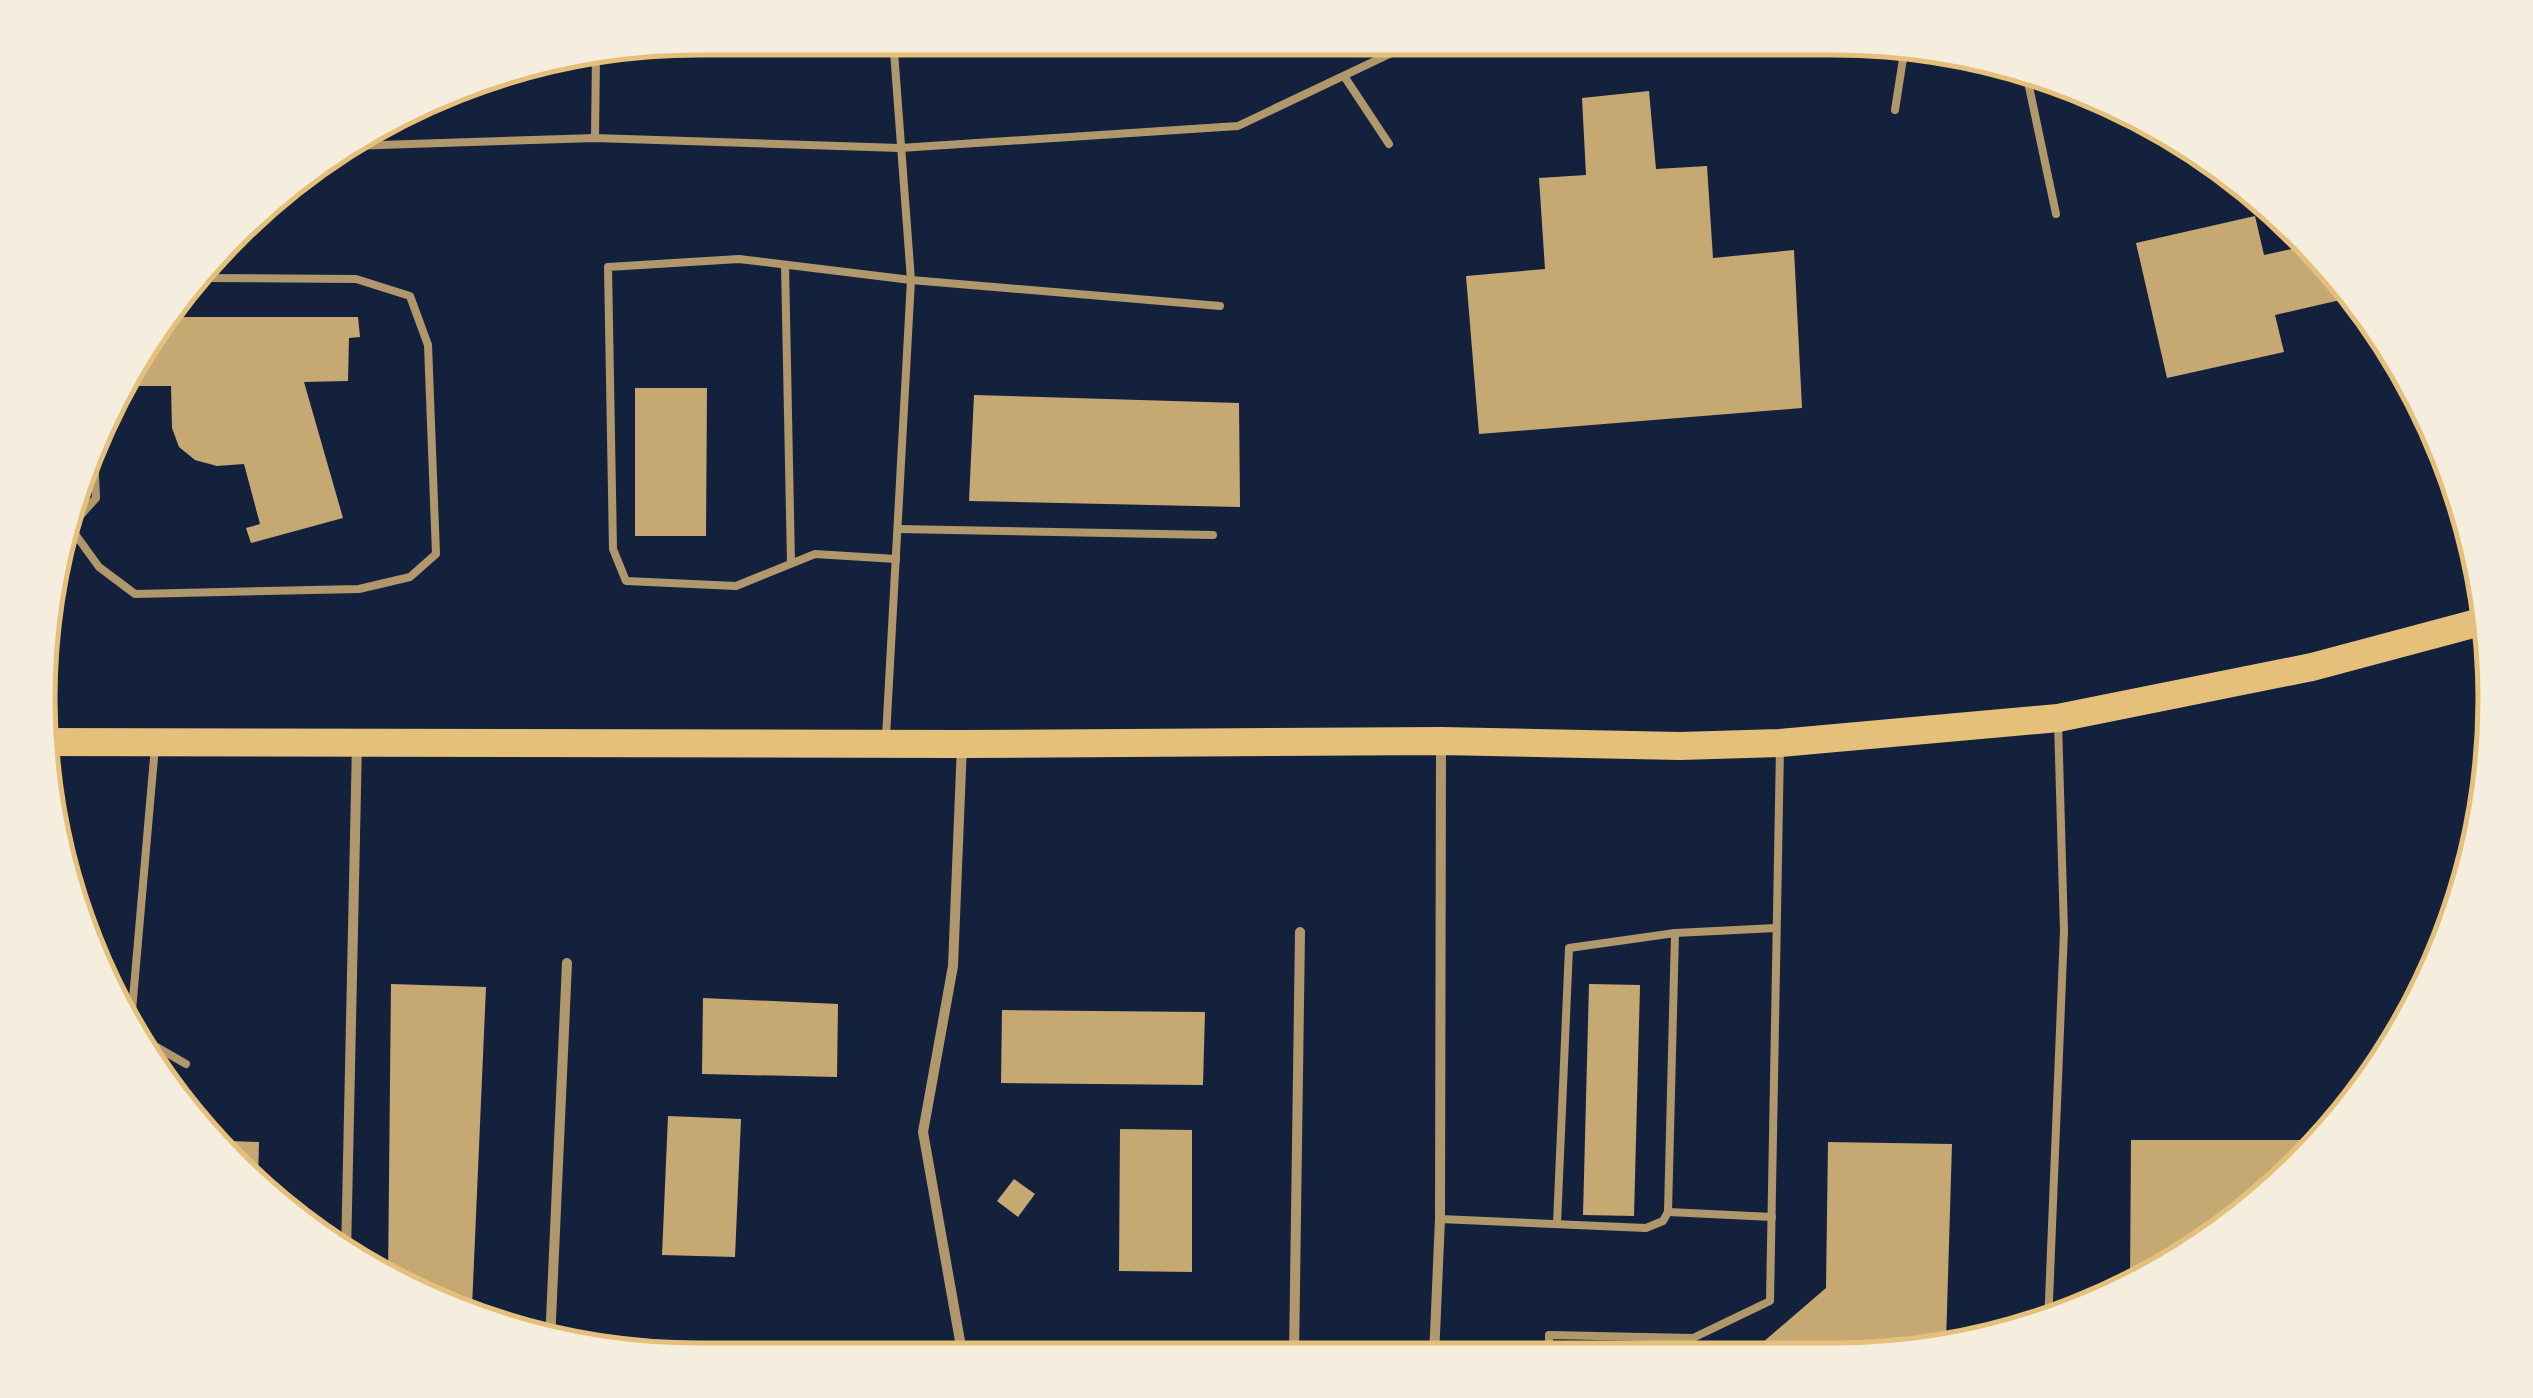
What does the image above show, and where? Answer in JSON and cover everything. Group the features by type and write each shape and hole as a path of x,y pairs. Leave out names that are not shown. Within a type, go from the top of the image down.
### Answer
{"highway":[{"path":"56,742 1441,741 1680,746 1780,742 2058,718 2312,667 2473,624"}],"street":[{"path":"1435,1343 1440,1219 1441,741"},
{"path":"346,1237 357,742"},
{"path":"960,1343 923,1132 953,966 962,744"},
{"path":"1294,1343 1300,932"},
{"path":"551,1326 567,963"}],"lane":[{"path":"886,744 911,280 894,55"},
{"path":"370,145 595,138 900,148 1238,126 1388,55"},
{"path":"1894,110 1903,59"},
{"path":"595,138 596,64"},
{"path":"1344,76 1388,144"},
{"path":"2029,85 2056,214"},
{"path":"896,559 815,554 736,586 626,581 613,549 608,267 739,260 911,280 1220,306"},
{"path":"784,265 791,563"},
{"path":"75,539 100,567 136,594 359,589 410,577 436,554 428,345 410,296 356,279 212,278"},
{"path":"84,509 96,498 95,476"},
{"path":"898,529 1213,535"},
{"path":"2049,1306 2064,931 2058,718"},
{"path":"132,1005 155,742"},
{"path":"1550,1343 1550,1336 1693,1338 1770,1301 1780,742"},
{"path":"1557,1224 1569,948 1675,932 1776,928"},
{"path":"1440,1219 1646,1228 1656,1226 1668,1212 1675,932"},
{"path":"158,1048 186,1064"},
{"path":"1668,1212 1772,1217"}],"building":[{"path":"1649,91 1656,169 1707,166 1713,258 1794,250 1802,408 1479,434 1466,276 1545,269 1539,178 1586,175 1582,98"},
{"path":"2255,216 2264,255 2293,249 2339,300 2275,315 2284,352 2167,378 2136,243"},
{"path":"181,317 358,317 360,337 349,338 348,381 304,382 343,518 251,543 246,528 260,524 244,464 217,466 195,460 179,447 172,428 171,386 136,386"},
{"path":"635,388 707,388 706,536 635,536"},
{"path":"974,395 1239,403 1240,507 969,501"},
{"path":"391,984 486,987 472,1301 388,1263"},
{"path":"1589,984 1640,985 1634,1216 1583,1215"},
{"path":"703,998 838,1004 837,1077 702,1074"},
{"path":"1002,1010 1205,1012 1203,1085 1001,1083"},
{"path":"668,1116 741,1119 735,1257 662,1255"},
{"path":"1120,1129 1192,1130 1192,1272 1119,1271"},
{"path":"2131,1140 2303,1140 2226,1210 2130,1271"},
{"path":"231,1141 259,1142 258,1168"},
{"path":"1828,1142 1952,1144 1946,1333 1876,1342 1762,1343 1826,1288"},
{"path":"1014,1179 1035,1194 1018,1217 997,1201"}]}
